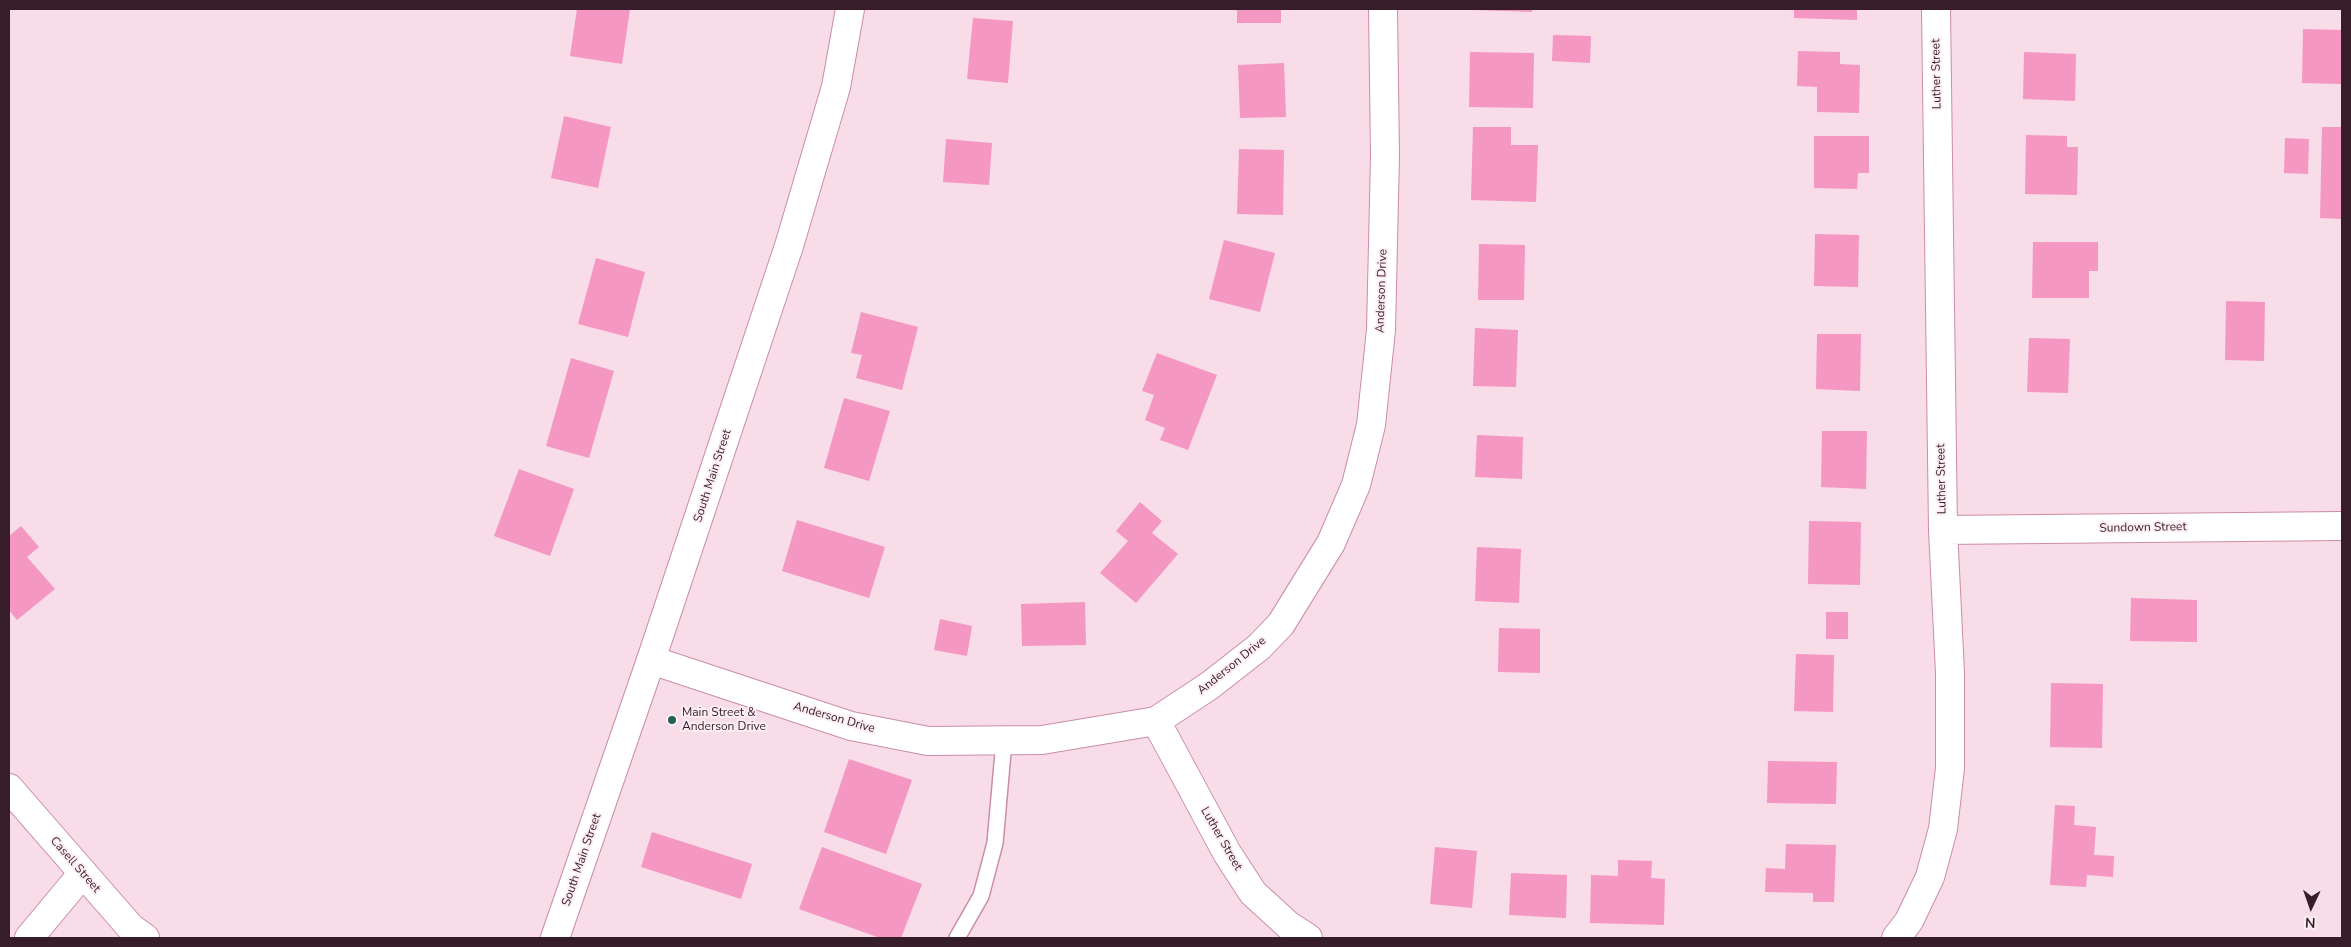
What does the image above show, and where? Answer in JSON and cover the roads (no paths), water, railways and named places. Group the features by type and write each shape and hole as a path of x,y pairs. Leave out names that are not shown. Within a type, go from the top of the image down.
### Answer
{"street":[{"name":"South Main Street","path":"555,938 652,660 789,246 836,88 850,9"},
{"name":"Anderson Drive","path":"652,660 851,726 928,740 1042,740 1156,721 1209,686 1259,647 1281,624 1332,543 1356,485 1371,425 1381,330 1385,156 1383,9"},
{"name":"Luther Street","path":"1896,938 1909,921 1930,877 1943,829 1950,768 1950,673 1943,530 1936,9"},
{"name":"Sundown Street","path":"1943,530 2342,526"},
{"name":"Luther Street","path":"1156,721 1227,853 1253,893 1288,925 1308,938"},
{"name":"Casell Street","path":"9,788 131,928 145,938"},
{"path":"29,938 83,873"}],"lane":[{"path":"957,938 981,896 995,843 1004,740"}],"place":[{"name":"Main Street & Anderson Drive","path":"672,720"}]}
